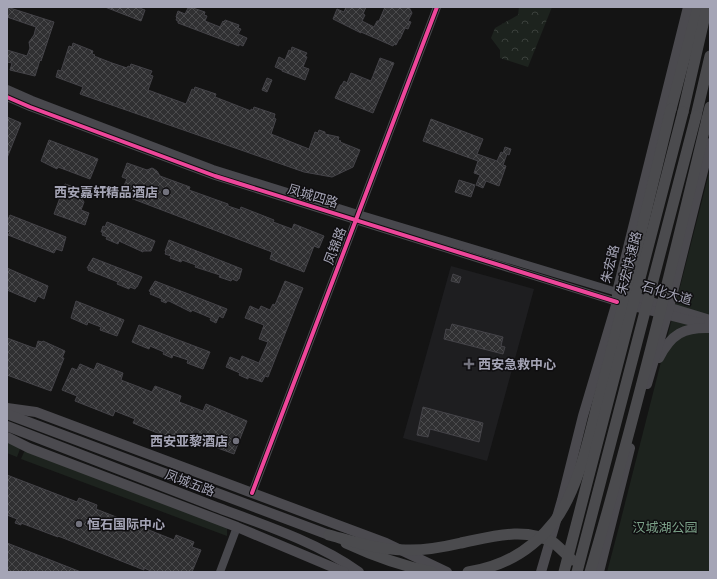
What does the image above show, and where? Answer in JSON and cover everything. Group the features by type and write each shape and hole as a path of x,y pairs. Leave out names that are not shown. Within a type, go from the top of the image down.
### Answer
{"highway":[{"path":"468,572 501,564 532,545 555,520 567,500 574,484 582,460 619,323 698,7"},
{"name":"朱宏快速路","path":"564,572 683,112 707,7"},
{"path":"579,572 710,56"},
{"path":"590,572 625,446 665,292 710,107"},
{"path":"329,535 386,549 408,550 444,547 490,536 525,534 543,538 554,544 572,561 579,572"},
{"path":"329,535 381,558 432,572"}],"main road":[{"name":"朱宏路","path":"541,572 617,297 688,7"},
{"path":"598,572 645,389 668,312 710,143"},
{"name":"石化大道","path":"617,297 668,312 710,328"},
{"name":"石化大道","path":"668,312 710,320"},
{"path":"645,389 665,347 679,332 695,328 710,328"},
{"path":"7,408 36,412 386,543 447,572"},
{"name":"凤城五路","path":"7,414 329,535"},
{"name":"凤城五路","path":"7,426 254,521 306,543 349,564 359,572"},
{"path":"7,437 29,448 237,528 344,572"}],"street":[{"name":"凤锦路","path":"252,493 437,7"},
{"name":"凤城四路","path":"7,88 32,100 213,169 357,217"},
{"name":"凤城四路","path":"7,97 215,176 357,217 617,297"},
{"path":"220,572 237,528"}],"shaded area":[{"name":"西安急救中心","path":"451,266 534,289 487,461 403,438"}],"green space":[{"path":"519,7 552,7 528,67 500,58 500,50 491,38 495,28 518,15"},
{"name":"汉城湖公园","path":"710,169 710,572 607,572 620,523"},
{"path":"7,435 23,441 17,457 7,453"},
{"path":"28,443 225,521 227,536 21,459"}],"building":[{"path":"7,7 54,22 35,76 10,70 12,63 7,62 7,50 27,56 30,48 29,42 34,35 36,27 7,17"},
{"path":"105,7 137,7 145,10 141,21"},
{"path":"190,7 205,12 204,15 207,16 205,21 220,27 225,20 239,25 238,28 241,29 238,34 247,38 243,46 239,44 239,46 178,23 176,17 178,11 185,14"},
{"path":"346,7 366,7 363,14 365,15 362,21 374,27 377,21 379,21 385,7 409,7 412,13 408,21 411,22 408,29 405,28 396,45 394,44 393,46 361,33 333,19 337,9 344,12"},
{"path":"73,43 93,51 92,54 95,55 94,56 112,63 127,68 128,66 130,67 131,64 152,71 150,75 153,76 148,90 186,104 192,89 194,90 195,87 216,94 215,97 251,111 254,107 275,114 274,118 276,119 271,134 309,149 315,132 318,133 319,130 325,132 325,134 339,137 338,140 341,141 340,142 360,150 353,167 332,177 304,172 80,94 83,87 56,77 58,70 61,71 69,46 72,47"},
{"path":"292,47 307,53 303,67 309,69 305,80 275,67 279,57 285,60 289,50 291,51"},
{"path":"380,58 394,63 373,113 335,98 344,81 347,83 351,73 371,81"},
{"path":"267,78 272,80 267,92 262,90"},
{"path":"7,117 21,123 7,158"},
{"path":"431,119 483,139 477,154 497,161 501,152 503,153 505,147 511,149 509,155 507,154 503,165 506,166 499,186 486,181 483,188 476,185 480,175 474,173 478,161 423,141"},
{"path":"49,140 98,159 90,179 58,167 57,169 41,161"},
{"path":"127,163 147,170 152,168 157,171 160,176 190,187 189,190 228,204 228,206 240,210 241,207 292,229 294,224 324,236 319,248 314,246 304,272 270,259 272,252 120,194 127,179 122,177"},
{"path":"459,180 475,185 471,197 455,192"},
{"path":"65,184 79,189 76,195 84,202 81,210 89,213 85,225 54,214"},
{"path":"10,215 66,237 62,251 56,249 54,253 8,235 10,232 7,231 7,222"},
{"path":"107,222 155,241 151,251 143,252 119,241 118,244 106,239 107,237 102,235 103,232 101,232 103,226 105,227"},
{"path":"169,240 242,269 239,279 237,281 232,279 231,281 219,277 220,275 195,267 196,265 170,258 171,256 165,254"},
{"path":"93,258 142,277 137,287 135,289 130,287 129,289 117,284 118,282 88,270 89,268 87,268"},
{"path":"7,268 48,286 44,299 38,296 35,302 7,290"},
{"path":"453,274 461,277 459,283 451,281"},
{"path":"155,281 227,309 223,318 219,316 216,323 210,320 211,318 192,310 191,312 169,301 166,303 161,301 162,299 150,294 151,292 149,291"},
{"path":"285,281 303,288 268,377 265,376 262,382 248,377 248,379 239,375 240,373 226,367 230,357 240,361 242,356 259,363 268,342 259,339 264,325 245,318 250,306 259,310 261,306 270,310 273,304 275,305"},
{"path":"76,301 124,320 117,336 100,330 101,327 88,322 87,325 71,318"},
{"path":"452,324 503,337 501,346 505,347 503,354 444,339 446,329 450,330"},
{"path":"139,325 210,352 203,369 187,363 188,360 173,355 172,358 163,354 164,352 150,346 149,349 132,342"},
{"path":"7,338 34,348 36,348 38,341 43,341 65,351 62,358 64,358 51,391 7,375"},
{"path":"97,363 123,373 121,380 152,392 155,386 181,396 179,402 203,411 206,404 247,421 234,454 204,443 203,446 173,434 172,439 133,423 135,419 115,411 113,416 75,401 77,396 62,390 72,368 77,370 80,364 94,370"},
{"path":"423,407 483,423 479,442 430,429 428,437 417,435"},
{"name":"恒石国际中心","path":"7,475 77,502 79,498 97,505 96,509 174,540 176,535 194,542 192,547 201,550 192,572 153,572 144,568 144,570 58,536 21,523 21,525 15,523 17,519 7,515"},
{"path":"7,543 81,572 7,572"}],"cycle path":[{"path":"252,493 437,7"},
{"path":"7,97 215,176 617,302"}],"place":[{"name":"西安嘉轩精品酒店","path":"166,192"},
{"name":"西安急救中心","path":"469,364"},
{"name":"西安亚黎酒店","path":"236,441"},
{"name":"恒石国际中心","path":"79,524"}]}
